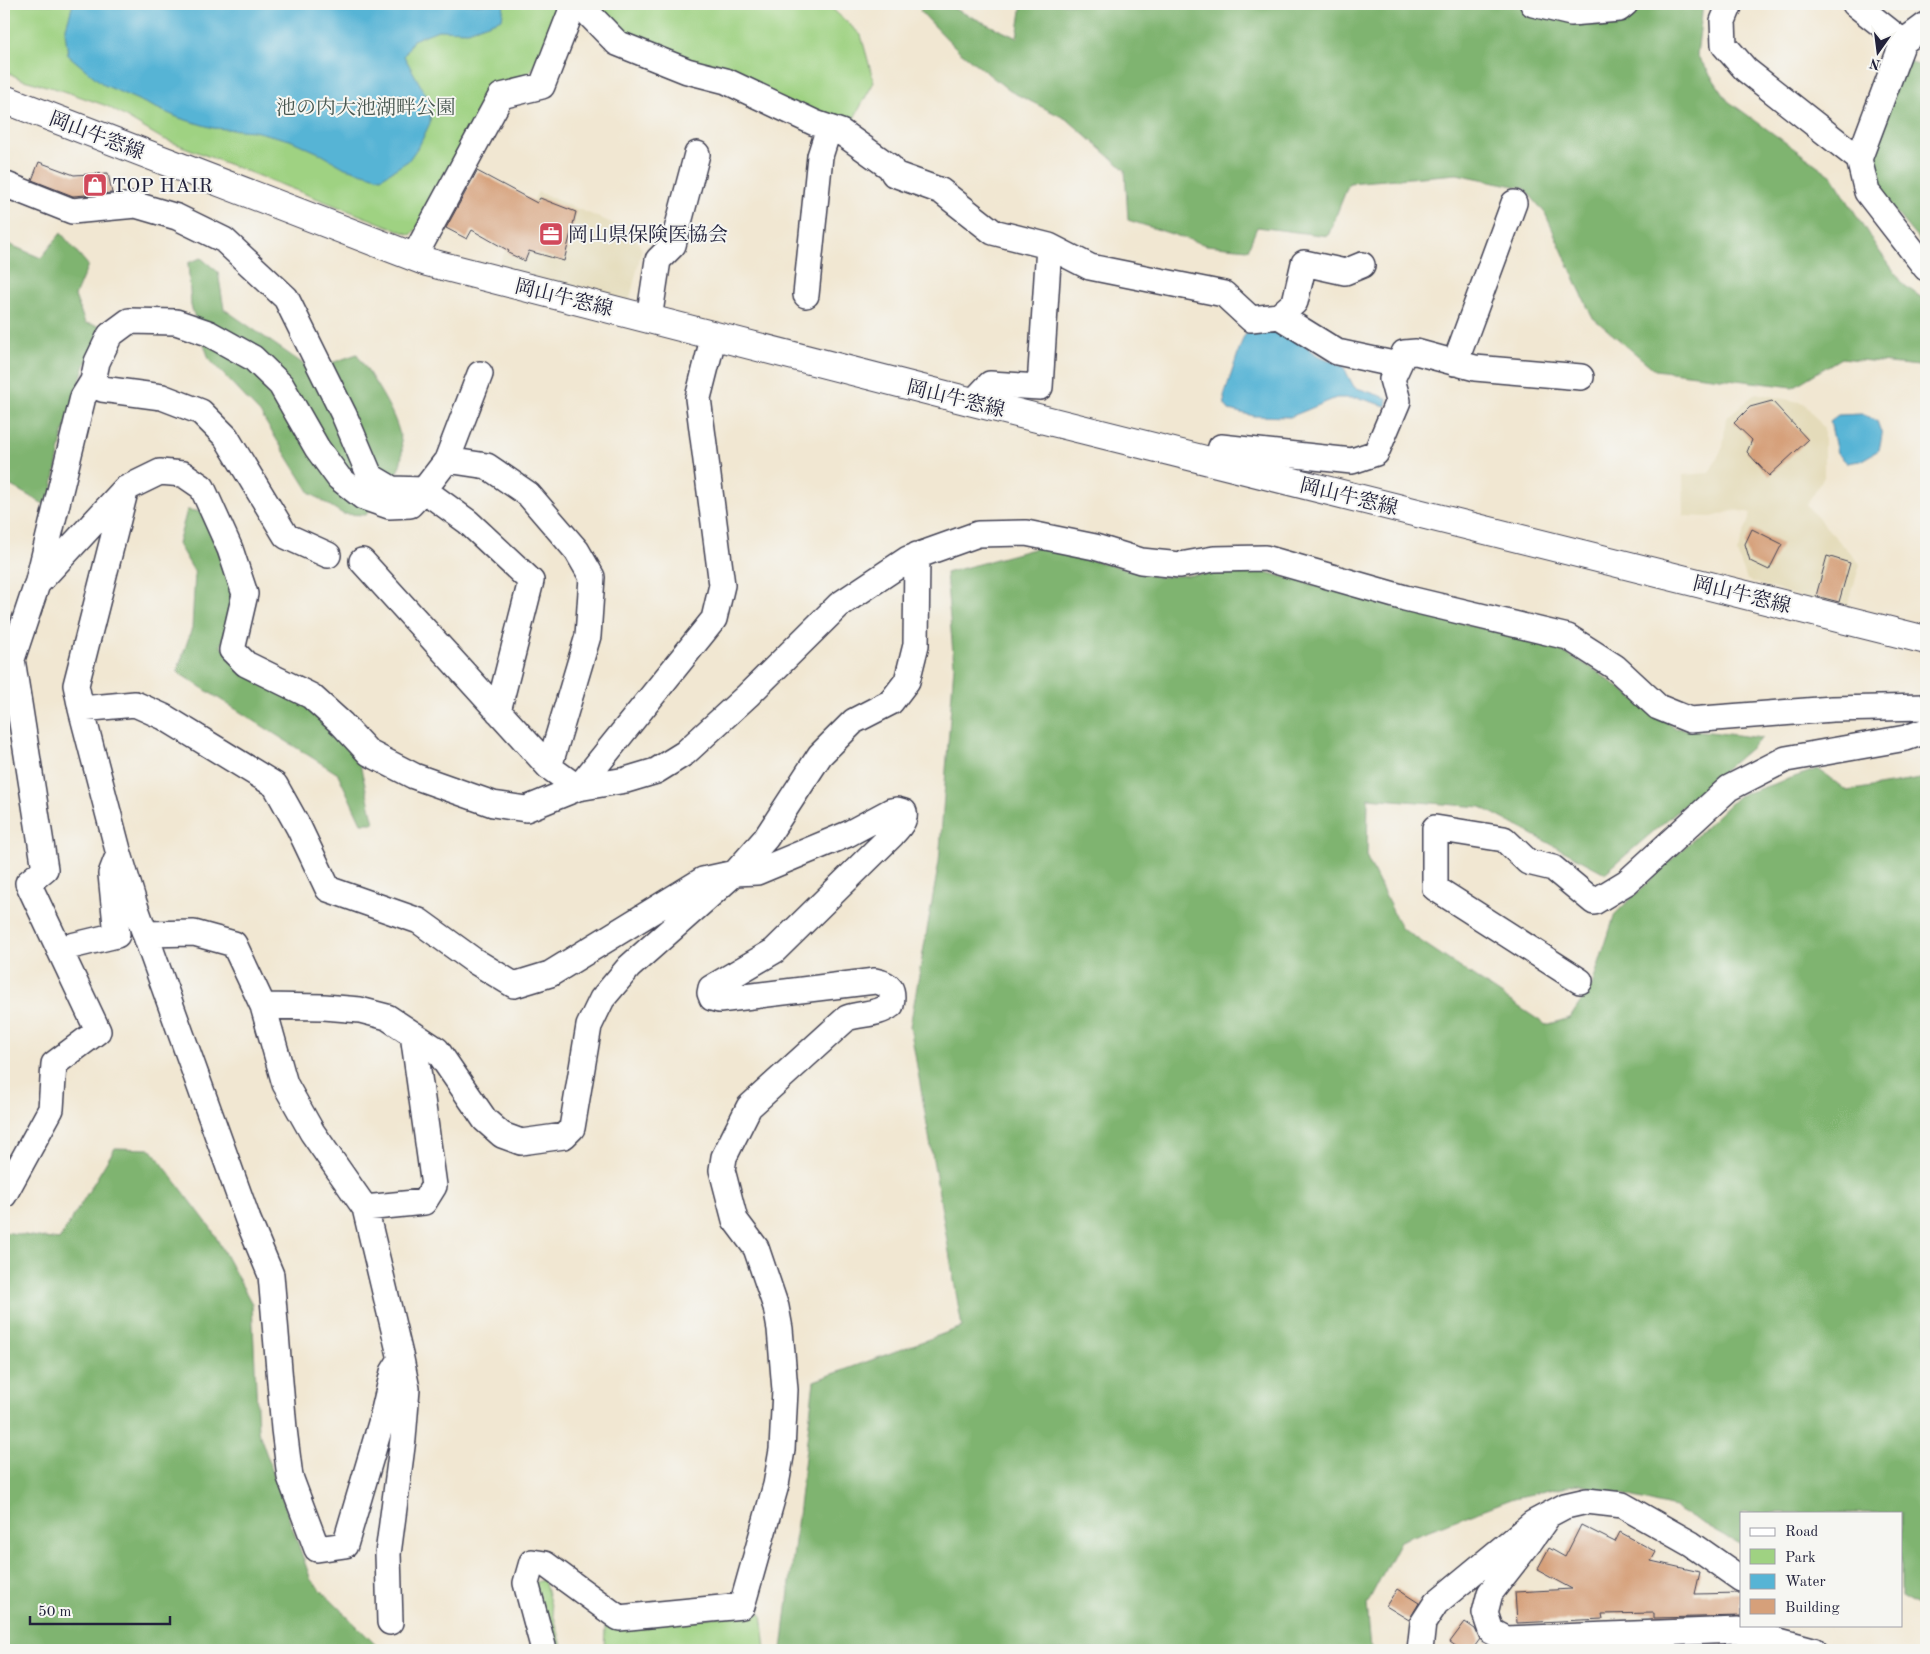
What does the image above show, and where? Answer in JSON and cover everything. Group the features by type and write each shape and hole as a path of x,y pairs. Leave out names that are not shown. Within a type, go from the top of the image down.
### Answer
{"main road":[{"name":"岡山牛窓線","path":"4,99 436,264 973,402 1926,640"}],"street":[{"path":"414,257 501,96 542,86 574,4"},
{"path":"580,4 617,43 687,71 726,82 814,123 841,132 890,167 894,174 941,191 993,232 1049,246 1090,267 1224,294 1251,319 1279,316 1295,302 1304,263 1345,272 1362,265"},
{"path":"1533,4 1571,13 1619,9 1625,4"},
{"path":"1730,4 1723,20 1724,45 1746,70 1859,159"},
{"path":"1855,4 1903,42"},
{"path":"1926,25 1903,42 1859,159 1867,192 1926,268"},
{"path":"806,295 820,156 829,128"},
{"path":"649,319 658,260 673,245 697,154"},
{"path":"4,184 72,211 136,205 177,217 224,240 286,298 344,415 370,476 392,489 424,490 468,522 531,581 498,711"},
{"path":"1455,363 1514,203"},
{"path":"973,402 990,384 1040,387 1049,246"},
{"path":"1279,316 1337,352 1398,365"},
{"path":"4,1195 51,1109 54,1064 98,1031 28,882 45,868 8,662 37,584 83,397 93,382 97,362 110,335 129,321 176,322 208,333 253,358 281,385 317,448 339,478 363,497 389,506 410,505 447,460 480,374"},
{"path":"578,788 714,619 722,585 698,398 714,336"},
{"path":"1216,463 1221,447 1352,461 1376,453 1398,401 1392,379 1404,353 1416,352 1475,368 1581,377"},
{"path":"93,382 102,389 162,397 201,412 226,437 286,536 328,555"},
{"path":"447,460 487,466 528,494 577,551 592,577 588,636 549,767"},
{"path":"37,584 125,490 160,472 183,474 202,487 227,541 245,594 232,650 246,664 311,696 342,724 369,753 414,776 493,804 526,809 578,788 626,780 656,771 685,753 748,696 839,605 899,564 917,555 978,534 1026,533 1095,547 1142,561 1180,565 1214,559 1265,558 1405,598 1568,637 1615,667 1658,707 1690,720 1832,709 1926,707"},
{"path":"125,490 76,685 118,854 248,1220 271,1275 290,1477 316,1549 345,1545 381,1423 393,1372 401,1359"},
{"path":"263,1006 324,1007 360,1010 387,1017 437,1050 485,1120 502,1135 521,1142 564,1136 572,1128 589,1026 602,999 630,968 735,872 766,838 820,755 854,721 891,702 907,680 916,645 917,555"},
{"path":"362,561 549,767 578,788"},
{"path":"81,709 135,704 164,717 275,785 299,828 328,888 419,921 473,960 514,985 550,974 703,880 735,872 757,872 848,834 891,811 898,810 904,812 905,816 901,824 892,835 774,951 711,988 712,998 719,1000 875,981 884,982 890,987 893,996 891,1005 882,1011 857,1014 847,1018 748,1107 724,1157 722,1170 735,1220 756,1248 776,1307 780,1329 785,1390 782,1450 776,1485 742,1606 619,1618 545,1564 532,1562 526,1583 544,1650"},
{"path":"1580,981 1435,888 1435,828 1504,839 1528,862 1553,868 1594,902 1627,882 1729,788 1786,759 1906,738 1926,731"},
{"path":"59,949 117,935 111,874 118,854"},
{"path":"145,934 194,933 234,944 263,1006 285,1084 312,1132 365,1208 407,1389 403,1439 388,1554 390,1622"},
{"path":"365,1208 424,1202 434,1186 413,1034"},
{"path":"1420,1650 1423,1623 1436,1603 1533,1523 1565,1506 1588,1502 1622,1505 1690,1544 1740,1578"},
{"path":"1548,1516 1490,1593 1485,1613 1491,1631 1506,1639 1738,1630 1815,1650"},
{"path":"1793,1626 1815,1650"}],"shaded area":[{"path":"538,192 631,231 642,249 629,303 496,268"},
{"path":"1756,393 1804,403 1824,428 1824,477 1806,505 1860,564 1846,612 1747,580 1737,553 1751,513 1736,510 1712,517 1684,516 1683,475 1709,473 1723,447 1726,418"}],"green space":[{"name":"池の内大池湖畔公園","path":"10,4 565,4 550,48 528,74 491,88 427,218 411,235 161,138 107,106 61,90 20,79 4,70 4,16"},
{"path":"600,4 827,4 861,35 874,82 848,129 620,36"},
{"path":"924,4 944,4 1017,38 1022,4 1703,4 1697,55 1728,101 1832,176 1877,248 1904,285 1926,301 1926,369 1919,366 1841,358 1793,387 1655,370 1592,317 1545,213 1524,188 1457,174 1349,183 1328,236 1257,227 1248,249 1206,245 1128,220 1125,170 1068,120 1010,91 958,50 920,11"},
{"path":"1906,60 1926,69 1926,249 1873,185 1870,149"},
{"path":"61,233 88,265 75,296 85,323 105,327 85,365 62,438 49,507 4,482 4,242 41,258"},
{"path":"201,258 218,272 224,309 312,370 357,354 391,410 401,441 402,456 395,476 366,515 343,514 310,493 260,413 209,359 191,306 188,263"},
{"path":"187,510 205,512 235,596 221,647 307,704 359,760 374,823 361,823 338,774 177,672 192,628 195,573 178,544"},
{"path":"1040,547 1158,577 1261,571 1552,646 1592,668 1675,728 1762,738 1605,873 1481,807 1368,798 1367,858 1401,928 1546,1025 1570,1018 1592,985 1615,914 1738,796 1818,769 1847,791 1926,778 1926,1611 1902,1598 1902,1512 1740,1512 1740,1544 1675,1508 1577,1484 1514,1498 1400,1541 1367,1604 1371,1650 782,1650 814,1381 962,1327 910,1026 939,862 954,665 946,573"},
{"path":"115,1148 151,1149 211,1228 252,1304 258,1430 311,1580 381,1650 4,1650 4,1232 59,1240"},
{"path":"544,1580 563,1650 550,1650 532,1583"},
{"path":"762,1613 766,1650 604,1650 605,1627"}],"water":[{"path":"73,4 504,4 502,19 468,31 438,30 413,40 404,56 431,104 430,123 420,144 408,161 381,178 345,168 319,153 290,140 254,131 213,128 179,118 104,85 68,55 65,31"},
{"path":"1266,323 1299,340 1317,355 1343,366 1354,387 1387,398 1386,406 1359,398 1336,398 1290,417 1254,416 1229,410 1225,405 1224,396 1243,338 1253,325"},
{"path":"1862,414 1877,421 1882,435 1879,450 1860,461 1847,463 1837,453 1830,421 1838,415"}],"building":[{"path":"39,162 74,175 108,173 112,193 73,196 32,180"},
{"path":"477,171 537,203 540,198 576,212 564,261 529,251 525,261 508,253 509,251 472,230 467,239 446,228"},
{"path":"1772,401 1808,440 1769,476 1747,452 1752,440 1734,423 1750,407"},
{"path":"1752,529 1782,544 1769,570 1750,561 1745,544"},
{"path":"1827,556 1850,563 1839,602 1816,596"},
{"path":"1581,1525 1615,1542 1620,1532 1656,1552 1651,1561 1700,1572 1695,1594 1740,1593 1740,1616 1654,1618 1654,1613 1602,1614 1603,1619 1517,1623 1515,1592 1572,1589 1537,1570 1549,1548 1565,1557"},
{"path":"1397,1589 1419,1603 1409,1620 1386,1606"},
{"path":"1465,1622 1475,1629 1480,1639 1472,1650 1461,1650 1450,1642"}],"place":[{"name":"TOP HAIR","path":"95,185"},
{"name":"岡山県保険医協会","path":"551,234"}]}
